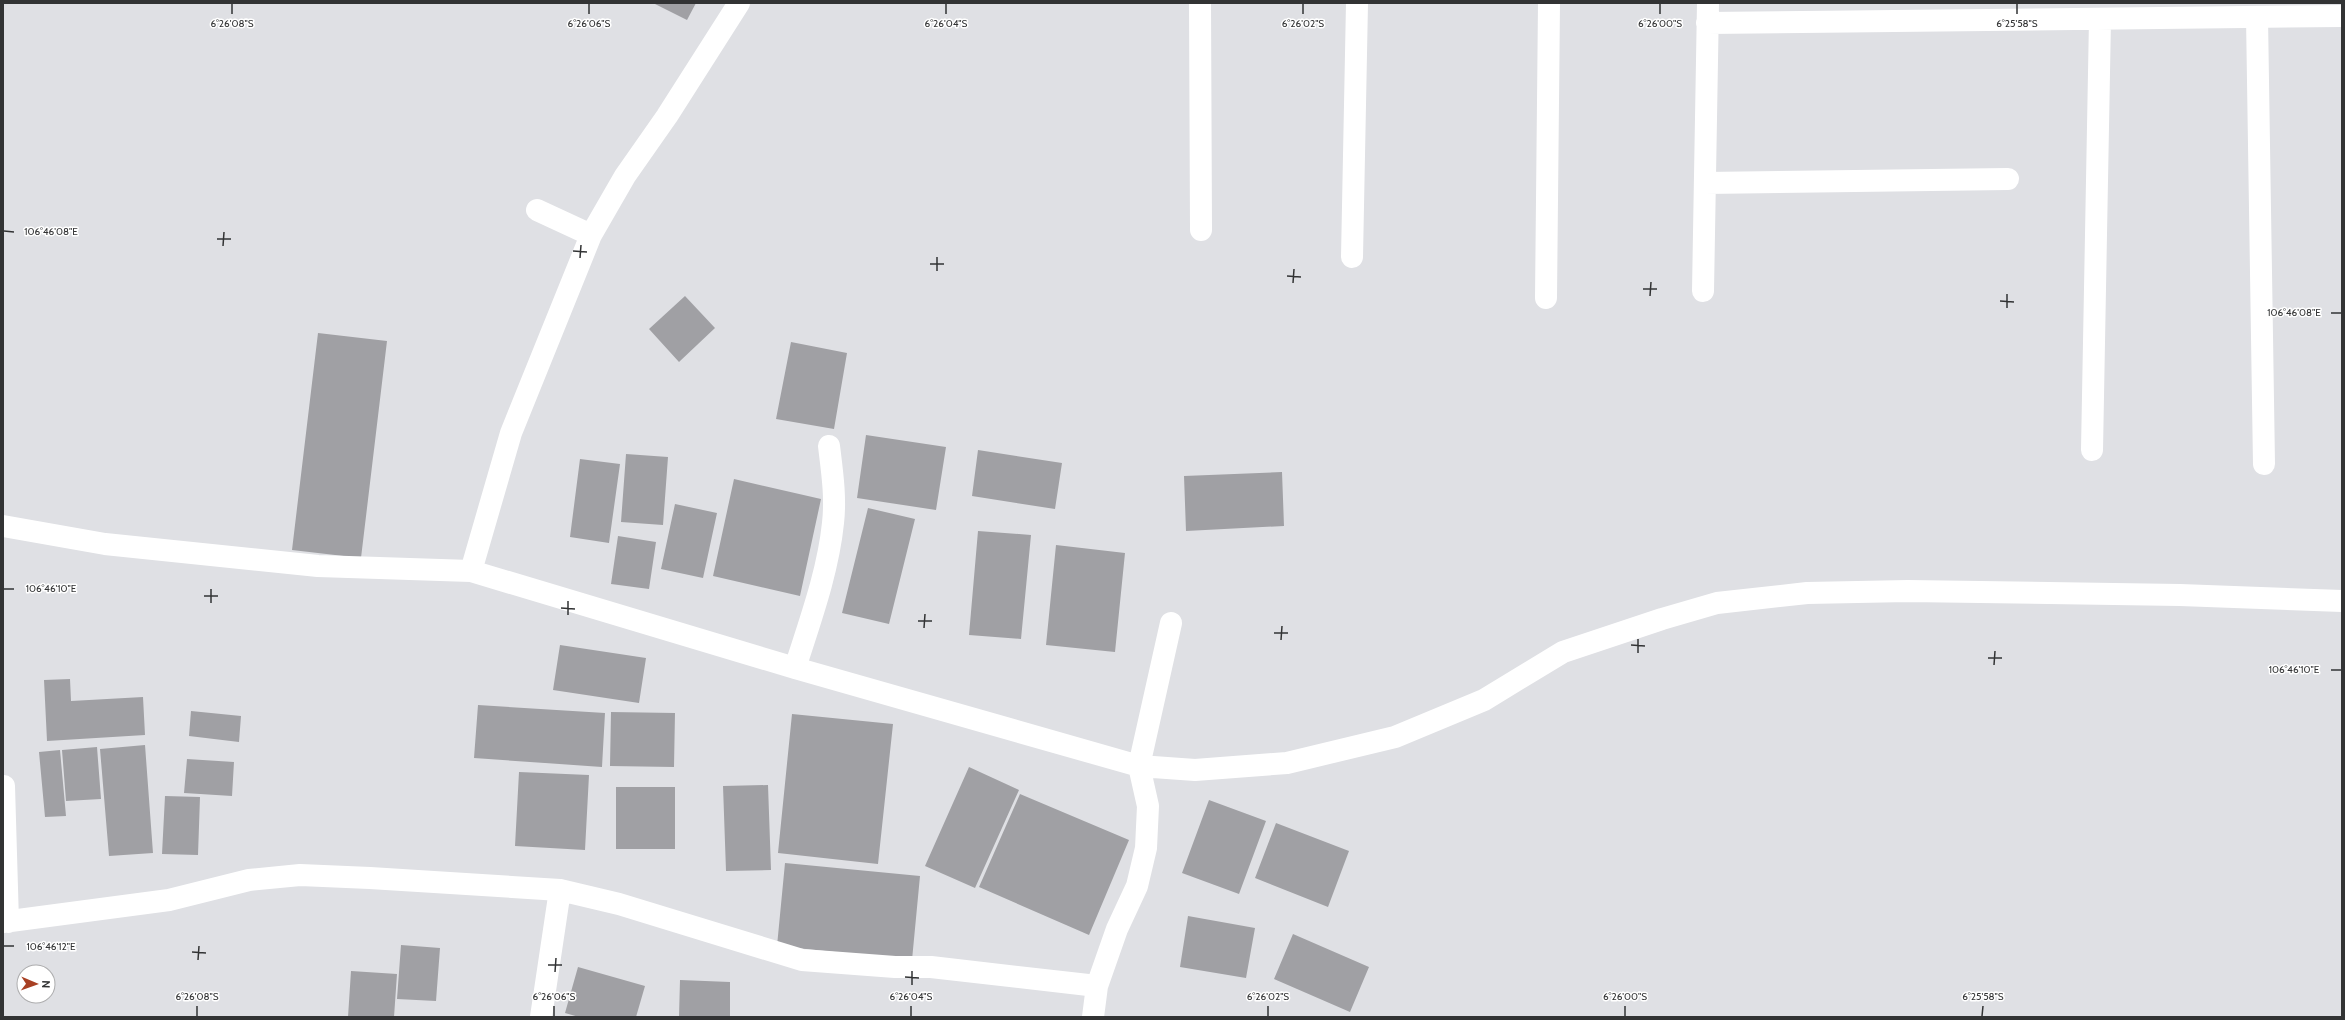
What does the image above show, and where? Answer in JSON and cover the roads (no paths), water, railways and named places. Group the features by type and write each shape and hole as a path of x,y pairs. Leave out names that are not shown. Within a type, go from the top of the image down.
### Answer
{"street":[{"path":"471,571 511,433 591,235 625,176 740,3"},
{"path":"1200,3 1201,230"},
{"path":"1352,257 1357,3"},
{"path":"1546,298 1549,3"},
{"path":"1703,291 1708,13 2100,18 2342,16"},
{"path":"2257,17 2264,464"},
{"path":"2092,450 2100,18"},
{"path":"1705,184 2008,179"},
{"path":"537,210 591,235"},
{"path":"795,668 818,595 833,522 833,486 829,446"},
{"path":"3,526 105,544 318,566 471,571 795,668 1139,766 1195,770 1287,763 1395,737 1484,700 1563,652 1655,621 1717,603 1806,593 1908,590 2180,595 2342,601"},
{"path":"1093,1017 1097,986 1117,929 1137,886 1146,848 1148,806 1139,766 1171,623"},
{"path":"4,786 6,922 169,900 248,880 300,874 560,890 619,904 802,960 895,967 931,967 1097,986"},
{"path":"541,1017 560,890"}]}
